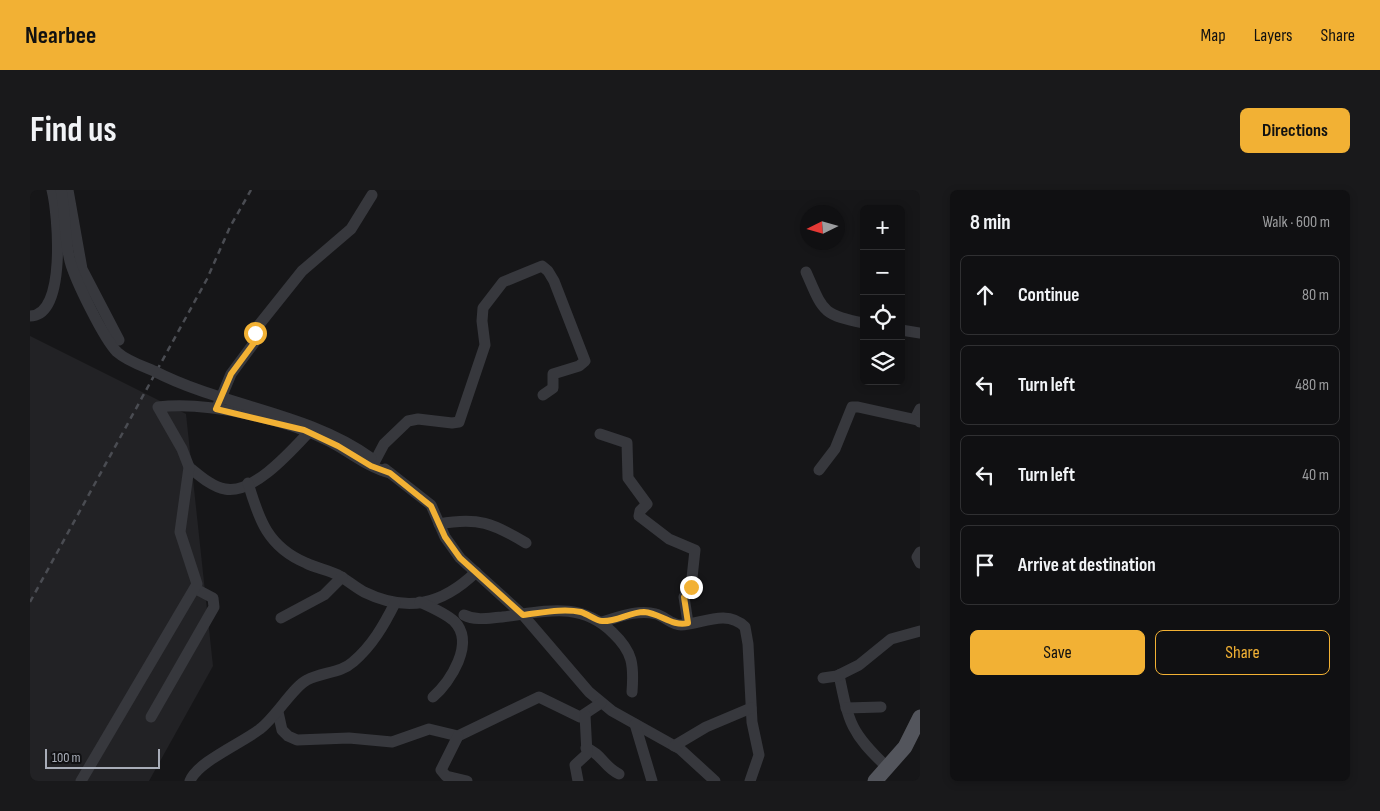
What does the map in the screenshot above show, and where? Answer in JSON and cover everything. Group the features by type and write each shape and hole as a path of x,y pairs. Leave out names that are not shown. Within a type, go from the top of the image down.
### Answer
{"main road":[{"path":"875,781 905,747 920,717"}],"street":[{"path":"30,316 37,316 43,312 54,290 56,274 56,216 52,190"},
{"path":"61,190 68,247 75,275 104,331 117,351 172,380 232,402 323,430 373,459 431,506 452,548 523,615 589,692 601,703 674,746 695,761 715,781"},
{"path":"68,190 82,269 119,340"},
{"path":"216,409 231,374 254,343 258,326 302,271 351,229 372,195"},
{"path":"373,459 384,444 408,421 418,419 452,423 459,422 485,345 482,320 483,308 502,282 542,266 548,271 554,281 585,361 579,366 553,374 553,388 543,395"},
{"path":"806,272 827,312 842,319 860,322"},
{"path":"905,331 920,333"},
{"path":"81,781 158,649 196,589 197,578 183,547 180,532 189,467 182,449 158,407 191,405 273,421 309,432 338,446 371,466 390,473"},
{"path":"819,470 835,449 852,408 858,407 919,417"},
{"path":"189,467 214,485 225,489 236,489 274,469 309,432"},
{"path":"600,434 627,443 628,478 647,504 640,511 640,516 669,539 695,550 691,587 684,597 688,623"},
{"path":"248,483 259,520 276,544 298,560 342,578 367,593 395,603 420,602 447,596 476,572"},
{"path":"439,524 470,520 489,523 526,543"},
{"path":"920,552 917,557 920,563"},
{"path":"281,618 324,595 342,578"},
{"path":"151,717 214,607 212,598 196,589"},
{"path":"420,602 454,621 458,626 461,640 460,655 450,679 433,697"},
{"path":"190,781 201,766 258,730 278,712 306,680 344,668 355,660 378,634 395,603"},
{"path":"464,615 481,619 569,610 590,616 602,622 624,644 629,653 632,665 632,692"},
{"path":"602,622 645,612 656,614 679,625 715,618 738,622 744,627 748,644 752,708 759,755 750,781"},
{"path":"823,678 839,675 859,665 891,639 920,630"},
{"path":"839,675 846,708 856,734 887,768"},
{"path":"467,781 446,776 441,770 458,736 539,697 576,716 585,715 601,703"},
{"path":"846,708 881,707"},
{"path":"674,746 706,728 752,708"},
{"path":"278,712 285,733 292,739 349,738 392,742 432,729 458,736"},
{"path":"578,781 575,765 585,756 585,715"},
{"path":"635,724 652,781"},
{"path":"586,748 597,753 609,768 619,774"}],"shaded area":[{"path":"30,336 186,414 213,666 149,781 30,781"}],"railway":[{"path":"30,602 207,279 230,227 251,190"}],"route":[{"path":"255,333 254,343 231,374 216,409 273,421 304,430 328,440 371,466 390,473 431,506 445,537 460,558 523,615 569,610 580,612 602,622 645,612 656,614 679,625 688,623 684,597 691,587"}]}
